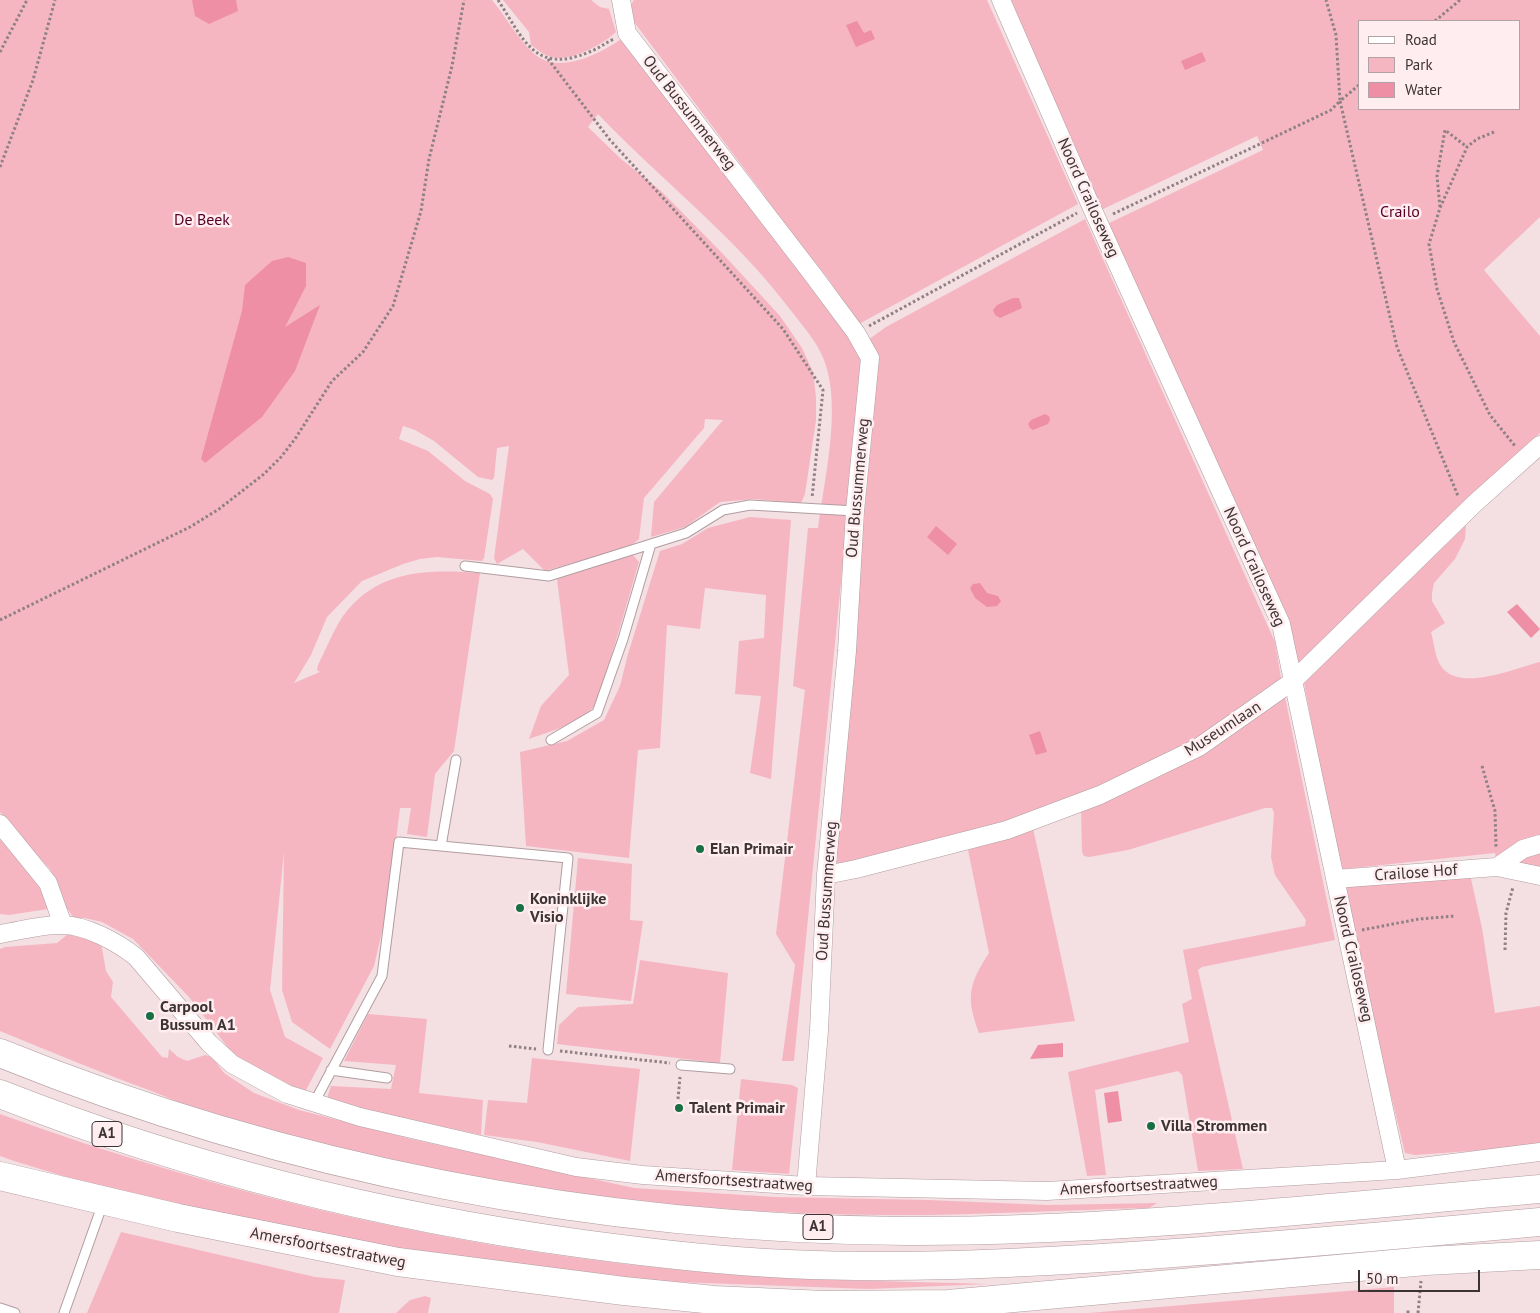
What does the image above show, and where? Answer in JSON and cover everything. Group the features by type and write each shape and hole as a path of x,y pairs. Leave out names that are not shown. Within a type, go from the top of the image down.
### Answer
{"main road":[{"name":"A1","path":"0,1053 74,1082 196,1123 329,1160 506,1196 723,1223 904,1231 1014,1228 1181,1220 1540,1189"},
{"name":"A1","path":"0,1094 84,1126 216,1169 370,1207 500,1232 642,1251 785,1264 896,1266 1007,1264 1180,1253 1540,1222"},
{"name":"Amersfoortsestraatweg","path":"6,1176 178,1218 398,1262 624,1291 714,1300 824,1305 948,1304 1426,1261 1540,1255"}],"street":[{"path":"621,0 627,33"},
{"name":"Noord Crailoseweg","path":"1002,0 1095,213 1281,624 1397,1170"},
{"name":"Oud Bussummerweg","path":"627,33 856,333 870,358 855,511 847,651 826,874 819,1031 806,1186"},
{"name":"Museumlaan","path":"826,874 856,870 1007,830 1100,795 1199,747 1294,681 1465,513 1540,445"},
{"path":"0,824 48,882 63,925"},
{"path":"1497,862 1523,849 1540,844"},
{"name":"Crailose Hof","path":"1335,879 1497,862 1540,876"},
{"name":"Amersfoortsestraatweg","path":"0,934 63,925 99,934 122,945 136,957 209,1043 232,1064 288,1094 360,1117 576,1166 643,1175 806,1186 1047,1191 1397,1170 1540,1152"}],"lane":[{"path":"465,566 550,576 686,533 722,510 750,505 855,511"},
{"path":"551,740 597,713 623,639 651,544"},
{"path":"441,846 456,760"},
{"path":"314,1103 382,976 399,842 568,858 548,1050"},
{"path":"681,1064 730,1069"},
{"path":"331,1070 387,1078"},
{"path":"64,1313 104,1200"},
{"path":"0,1308 15,1313"}],"path":[{"path":"0,52 27,0"},
{"path":"0,167 33,80 55,0"},
{"path":"0,620 190,527 219,510 264,474 281,457 295,439 332,381 372,341 393,306 421,211 430,159 452,66 464,0"},
{"path":"498,0 524,40 535,52 548,59 561,61 591,52 627,33"},
{"path":"1326,0 1336,35 1340,101 1397,347 1465,513"},
{"path":"1436,20 1460,0"},
{"path":"548,59 610,140 784,329 823,390 810,509"},
{"path":"856,333 941,288 1095,213 1331,110 1358,86"},
{"path":"1440,208 1436,176 1445,130 1467,147"},
{"path":"1494,132 1477,139 1467,147 1440,208 1429,244 1437,289 1454,342 1490,415 1525,458"},
{"path":"1482,766 1495,811 1497,862"},
{"path":"1505,950 1506,913 1514,882"},
{"path":"1347,933 1419,918 1455,916"},
{"path":"510,1046 681,1064 678,1099"},
{"path":"1418,1313 1422,1279"}],"green space":[{"name":"De Beek","path":"0,0 492,0 527,47 543,60 567,63 579,60 591,56 623,38 643,60 863,358 794,1061 782,1061 795,965 776,934 805,690 793,686 808,528 818,528 831,430 831,391 828,373 826,364 814,341 747,259 598,114 588,127 621,159 661,191 723,254 780,316 802,348 813,372 816,420 805,494 801,503 754,499 720,502 685,527 651,537 654,502 723,420 705,419 704,428 644,498 639,539 631,546 545,571 523,549 497,564 494,558 509,446 497,448 494,478 492,480 478,477 434,441 415,430 403,426 399,439 428,451 465,481 490,494 493,499 482,561 437,557 420,559 362,581 327,617 311,655 294,683 320,672 317,670 318,665 339,622 357,600 372,589 405,575 423,572 480,573 454,751 435,774 427,837 407,834 411,808 400,808 388,906 374,966 330,1049 292,1022 282,990 284,852 270,990 285,1037 323,1058 305,1092 278,1084 236,1058 189,997 133,939 102,922 85,918 74,918 65,906 50,869 31,850 0,812"},
{"path":"503,0 591,0 600,7 609,9 616,32 584,52 556,58 548,56 531,45 529,32"},
{"path":"634,0 987,0 1078,204 859,324 827,277 769,208 764,195 631,18 630,6"},
{"name":"Crailo","path":"1011,0 1540,0 1540,217 1484,270 1540,336 1540,433 1299,663 1107,224 1263,150 1257,136 1101,210"},
{"path":"1085,219 1275,642 1281,678 1209,730 1142,770 1035,812 866,862 835,869 877,358 868,340 886,327"},
{"path":"750,517 791,520 771,779 750,773 761,696 735,694 739,641 764,638 766,595 705,588 700,629 667,625 660,748 638,750 629,858 526,846 520,752 567,741 604,720 620,686 660,551 682,544 708,528"},
{"path":"1466,525 1465,539 1455,559 1434,583 1432,601 1445,623 1431,632 1439,663 1449,674 1461,678 1488,676 1540,662 1540,874 1497,866 1495,853 1344,869 1339,866 1304,683"},
{"path":"633,555 639,562 598,702 576,721 529,739 541,706 569,675 557,579"},
{"path":"1285,697 1335,940 1202,967 1198,970 1243,1169 1198,1171 1182,1075 1178,1071 1095,1090 1106,1175 1087,1176 1068,1072 1189,1042 1182,1004 1192,999 1183,950 1305,926 1306,920 1275,875 1271,857 1274,813 1272,808 1265,808 1128,850 1089,857 1084,856 1082,852 1081,809 1144,784 1207,752"},
{"path":"1033,828 1075,1021 979,1033 972,1010 971,992 977,974 989,953 968,850"},
{"path":"0,839 39,881 48,900 48,909 9,915 0,914"},
{"path":"578,858 632,864 630,920 643,921 631,1001 566,994"},
{"path":"1469,870 1482,928 1495,1013 1540,1006 1540,1146 1415,1155 1405,1153 1349,922 1343,884"},
{"path":"68,934 101,943 106,971 113,982 111,997 162,1057 168,1058 169,1049 178,1057 187,1061 205,1055 212,1057 224,1073 254,1093 299,1110 411,1139 634,1188 775,1197 1048,1205 1157,1203 1149,1208 912,1215 794,1213 710,1208 542,1188 459,1174 295,1138 199,1110 0,1031 0,949 57,943"},
{"path":"640,960 728,973 720,1063 557,1044 559,1025 578,1007 633,1004"},
{"path":"368,1014 427,1019 419,1093 483,1100 481,1135 326,1101 331,1086 391,1089 396,1065 344,1061"},
{"path":"532,1058 640,1069 630,1161 537,1142 484,1135 488,1100 527,1103"},
{"path":"741,1079 792,1085 798,1088 789,1174 732,1170"},
{"path":"0,1114 177,1172 266,1197 448,1237 539,1253 724,1274 987,1284 869,1289 650,1281 433,1256 129,1196 14,1161 0,1156"},
{"path":"121,1232 315,1277 345,1280 339,1313 87,1313"},
{"path":"1394,1287 1394,1313 1089,1313"},
{"path":"425,1296 431,1298 428,1313 396,1313 410,1300"}],"water":[{"path":"192,0 236,0 238,11 209,24 195,16"},
{"path":"857,21 864,33 871,30 875,39 856,47 846,25"},
{"path":"1202,52 1206,61 1185,70 1181,61"},
{"path":"288,257 306,263 306,286 285,327 320,305 295,371 262,417 205,463 201,459 242,311 245,285 272,261"},
{"path":"1013,298 1019,298 1022,308 1000,318 995,315 993,310 997,305"},
{"path":"1045,414 1049,416 1048,424 1033,430 1030,428 1028,424 1031,420"},
{"path":"936,526 957,544 948,555 927,537"},
{"path":"980,583 987,593 998,596 1001,601 997,606 987,607 975,598 970,588 973,584"},
{"path":"1517,604 1540,629 1531,638 1507,612"},
{"path":"1040,731 1047,752 1036,755 1029,735"},
{"path":"1063,1043 1063,1057 1030,1059 1038,1045"},
{"path":"1118,1091 1122,1121 1108,1123 1104,1093"}],"place":[{"name":"Elan Primair","path":"700,849"},
{"name":"Koninklijke Visio","path":"520,908"},
{"name":"Carpool Bussum A1","path":"150,1016"},
{"name":"Talent Primair","path":"679,1108"},
{"name":"Villa Strommen","path":"1151,1126"}]}
